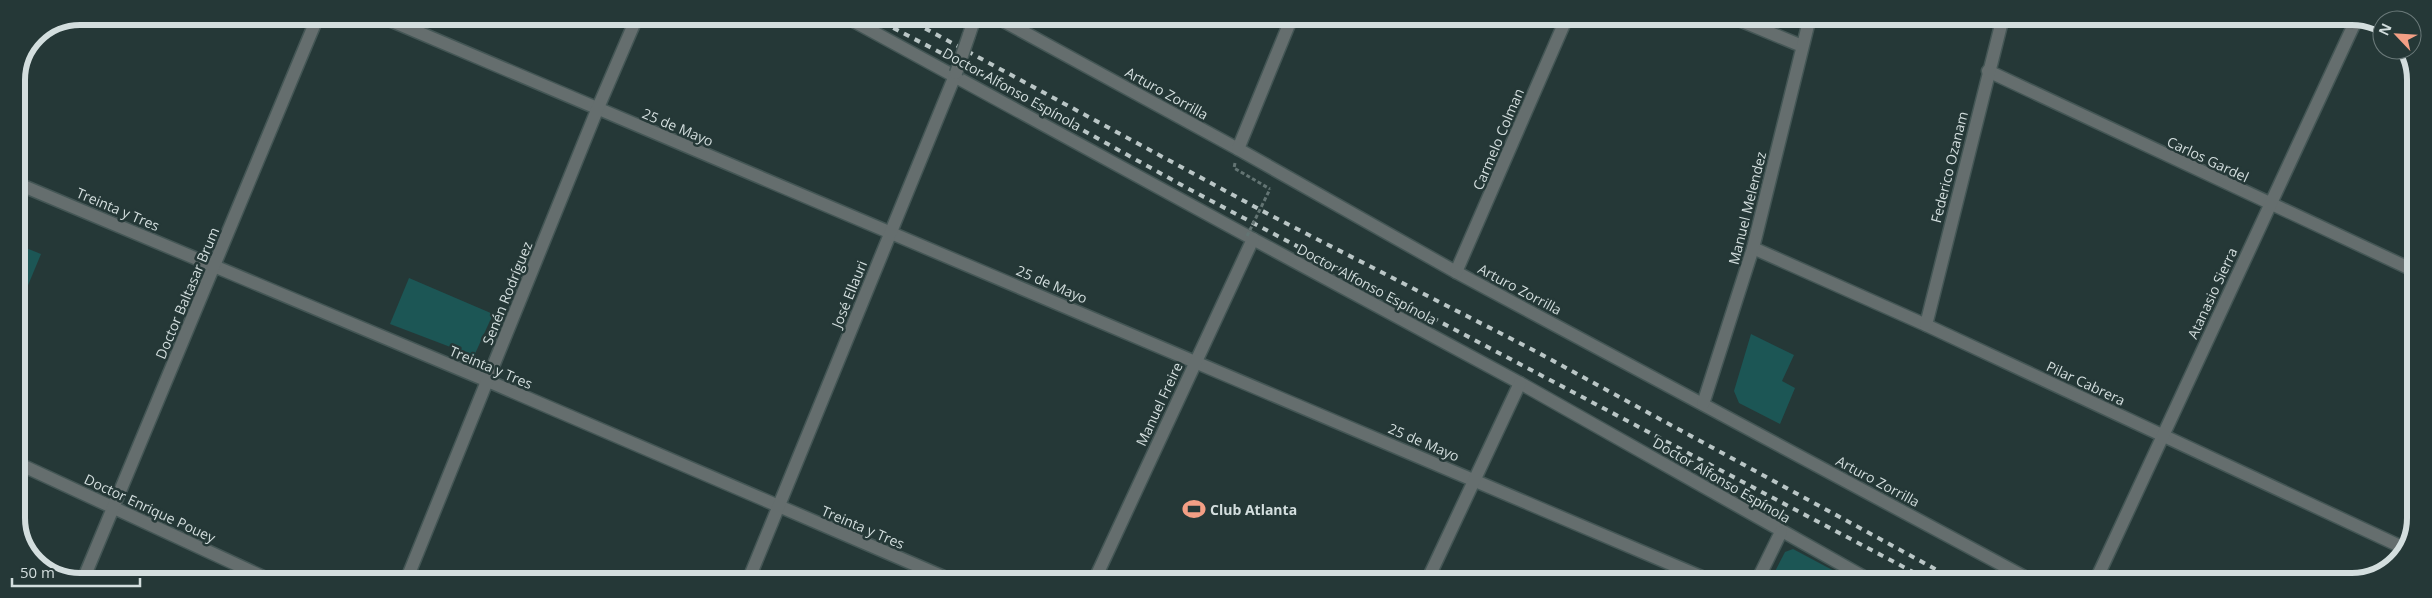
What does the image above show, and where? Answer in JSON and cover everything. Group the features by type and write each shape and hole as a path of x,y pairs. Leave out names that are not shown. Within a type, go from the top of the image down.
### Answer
{"street":[{"name":"Doctor Baltasar Brum","path":"86,573 314,25"},
{"name":"25 de Mayo","path":"401,25 597,110 891,232 1692,573"},
{"name":"Senén Rodríguez","path":"409,573 597,110 634,25"},
{"name":"Doctor Alfonso Espínola","path":"861,25 956,74 1250,238 1520,383 1855,573"},
{"name":"José Ellauri","path":"751,573 956,74 972,25"},
{"name":"Arturo Zorrilla","path":"1011,25 1238,149 1456,272 2017,573"},
{"path":"1238,149 1289,25"},
{"name":"Carmelo Colman","path":"1456,272 1564,25"},
{"path":"1751,25 1802,46"},
{"name":"Manuel Melendez","path":"1703,404 1753,248 1808,25"},
{"name":"Federico Ozanam","path":"1926,324 2001,25"},
{"name":"Atanasio Sierra","path":"2098,573 2164,436 2354,25"},
{"name":"Carlos Gardel","path":"1988,71 2269,205 2407,268"},
{"name":"Treinta y Tres","path":"25,187 488,381 934,573"},
{"name":"Manuel Freire","path":"1098,573 1250,238"},
{"name":"Pilar Cabrera","path":"1753,248 1926,324 2400,546"},
{"path":"1431,573 1520,383"},
{"name":"Doctor Enrique Pouey","path":"25,467 255,573"},
{"path":"1761,573 1782,532"}],"path":[{"path":"1250,238 1270,189"}],"shaded area":[{"path":"25,248 41,254 25,293"},
{"path":"409,278 493,314 474,356 390,324"},
{"path":"1751,334 1794,355 1782,381 1795,388 1780,424 1739,403 1734,391"},
{"path":"1793,549 1838,573 1774,573 1785,552"}],"railway":[{"path":"887,25 978,72 1187,188 1915,573"},
{"path":"919,25 1270,215 1535,351 1942,573"}],"place":[{"name":"Club Atlanta","path":"1194,509"}]}
